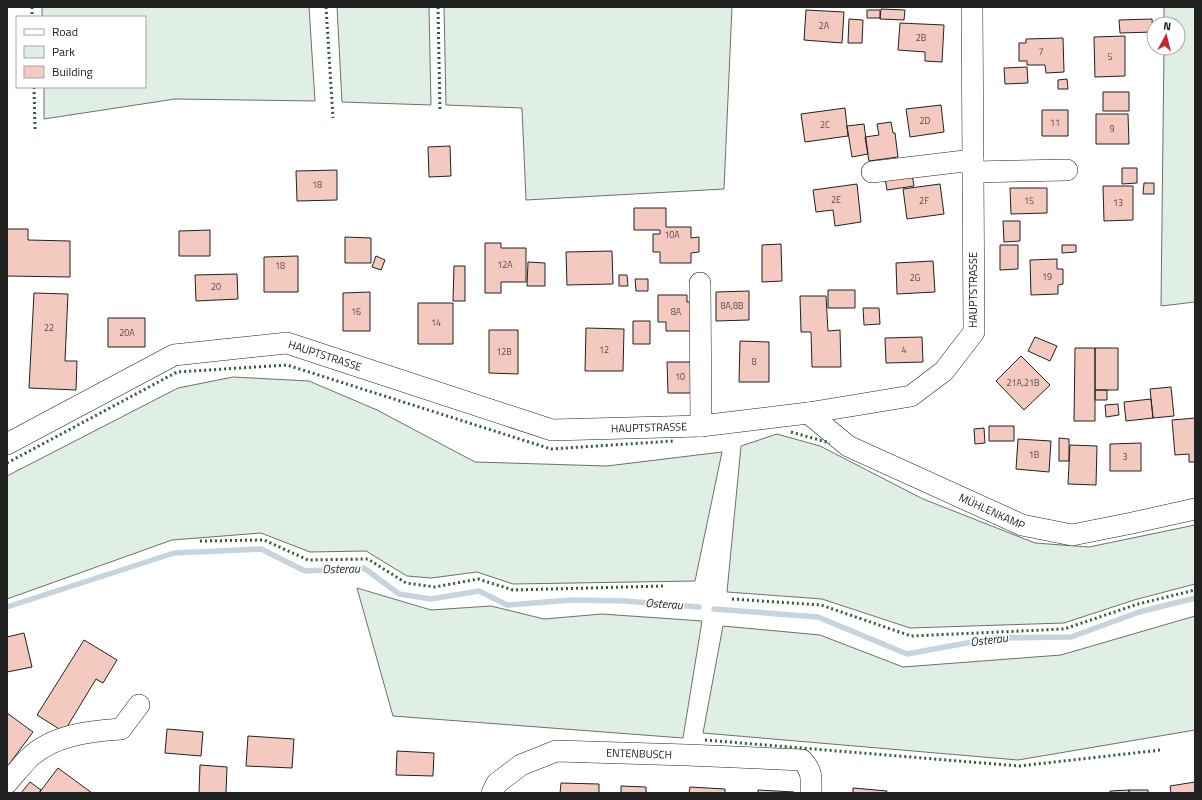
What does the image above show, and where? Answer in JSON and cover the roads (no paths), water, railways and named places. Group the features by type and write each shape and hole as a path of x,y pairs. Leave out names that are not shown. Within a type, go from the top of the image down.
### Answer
{"street":[{"name":"HAUPTSTRASSE","path":"7,444 174,355 287,343 552,430 701,426 808,413 911,396 944,371 974,332 972,7"},
{"path":"872,172 973,166 1067,170"},
{"path":"700,284 701,426"},
{"name":"MÜHLENKAMP","path":"808,413 848,446 1022,525 1072,535 1195,509"},
{"path":"7,783 31,756 54,741 91,731 121,729 139,705"},
{"name":"ENTENBUSCH","path":"492,793 497,783 521,765 556,751 802,760 809,767 811,776 811,793"}],"waterway":[{"name":"Osterau","path":"7,607 174,553 261,549 305,571 364,568 399,594 431,599 479,591 507,605 571,600 624,601 699,607"},
{"name":"Osterau","path":"714,609 818,617 907,654 994,638 1071,637 1139,612 1195,598"}]}
